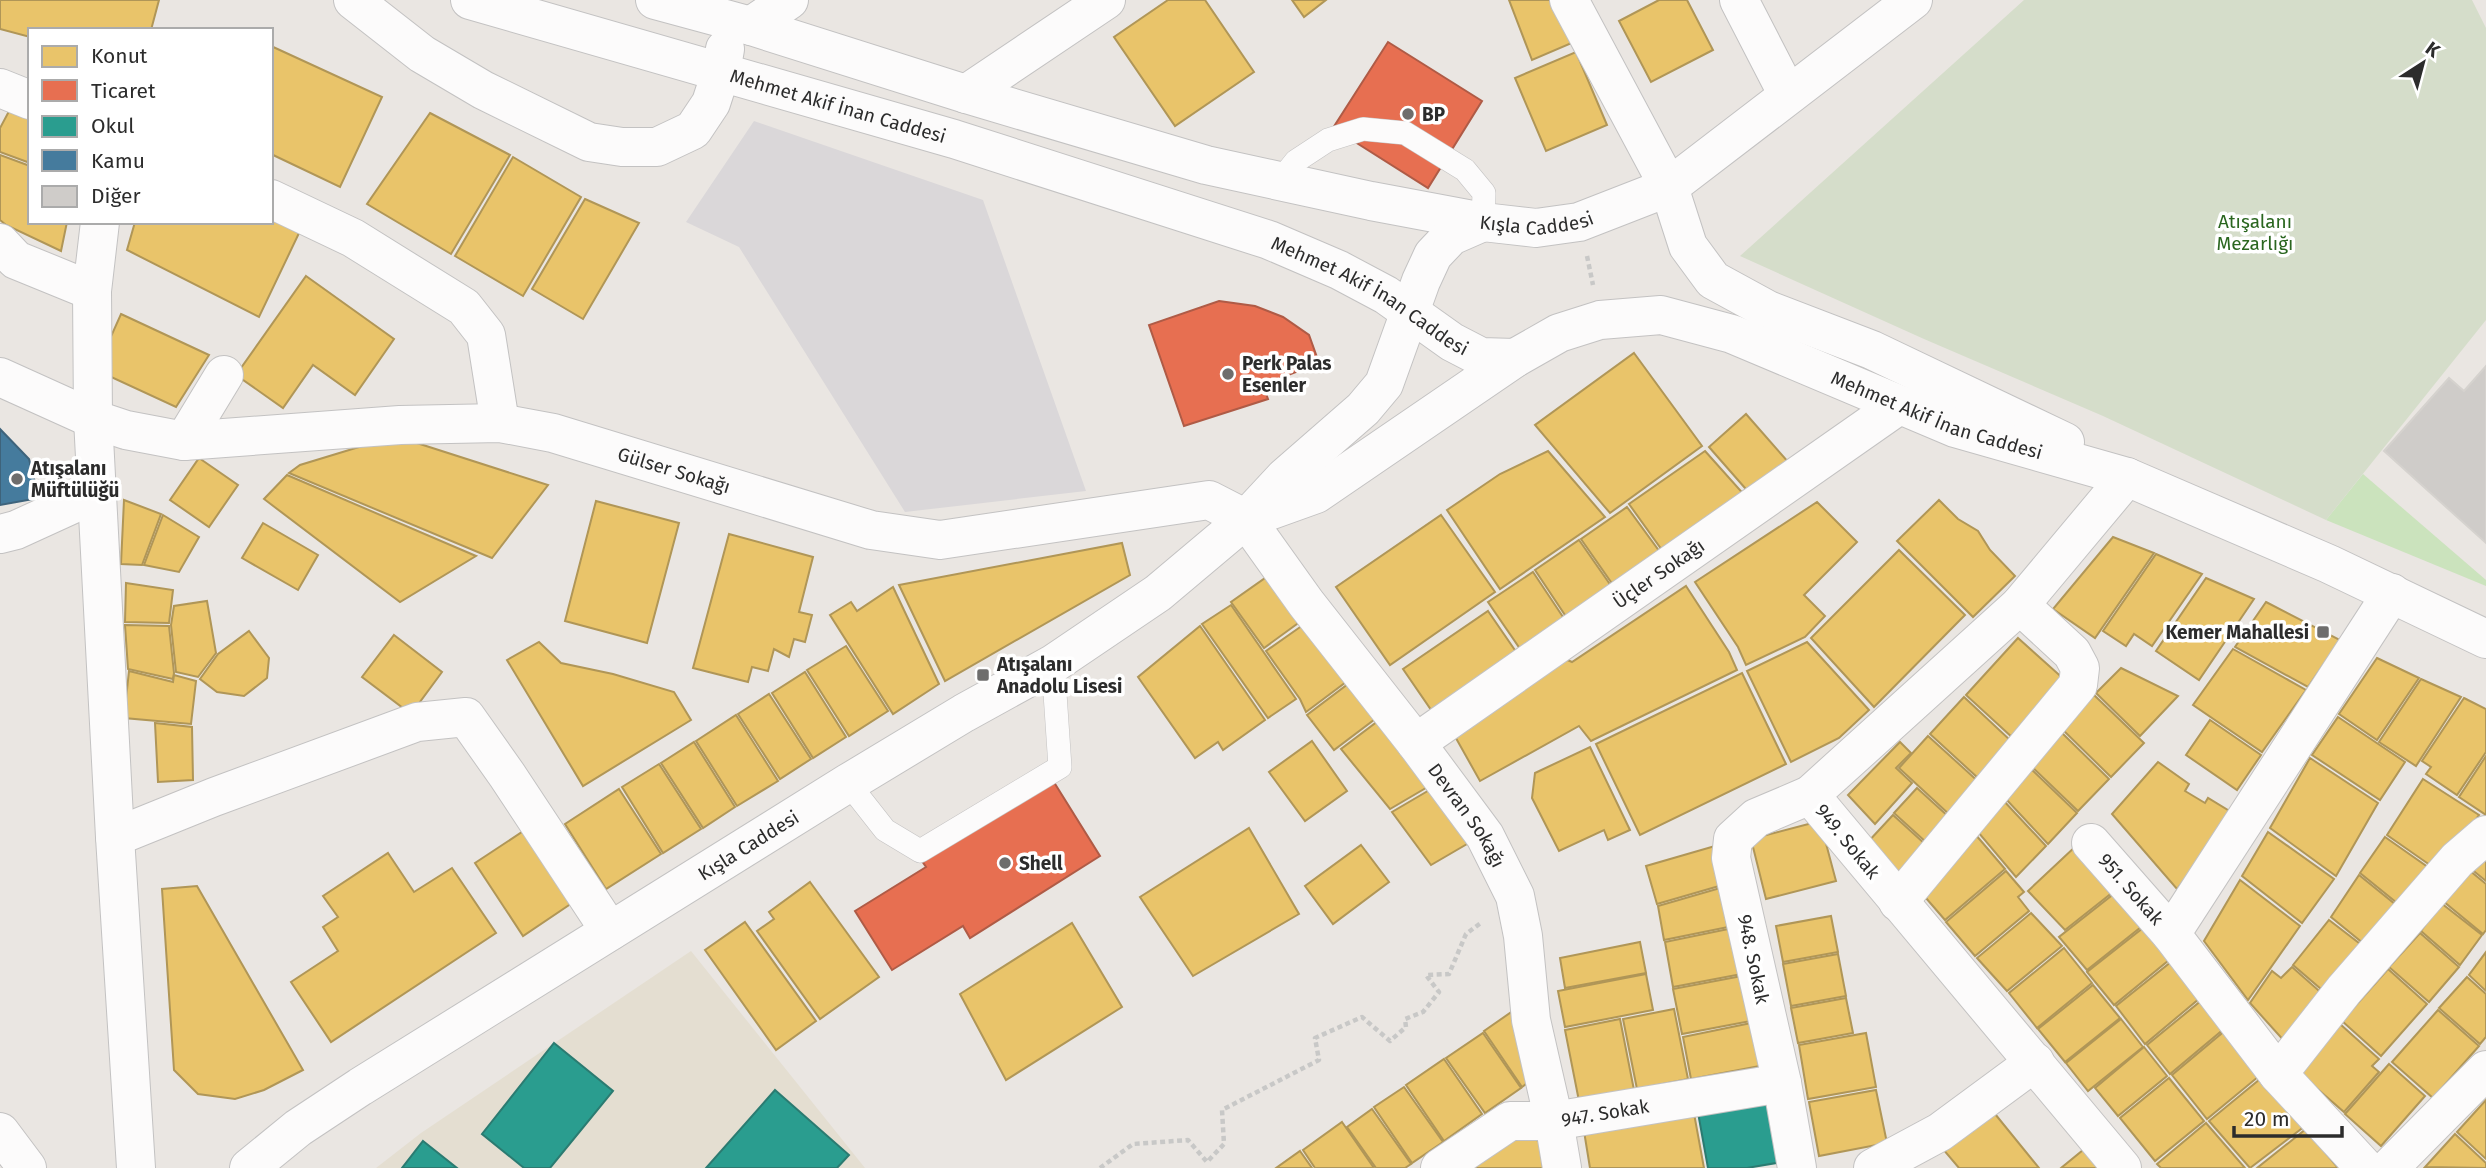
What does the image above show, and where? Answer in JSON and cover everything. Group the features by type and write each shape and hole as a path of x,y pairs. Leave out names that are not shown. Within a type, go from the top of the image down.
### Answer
{"street":[{"path":"353,0 422,54 483,90 589,142 622,147 657,147 693,130 711,103 725,51 738,23 789,0"},
{"name":"Mehmet Akif İnan Caddesi","path":"470,0 954,139 1269,240 1339,270 1386,295 1452,342 1481,357 1516,358 1559,333 1600,320 1661,315 1732,334 1955,428 2127,477 2478,633"},
{"path":"655,0 1206,165 1483,222"},
{"path":"966,94 1106,0"},
{"path":"1569,0 1669,187 1688,246 1713,280 1768,310 1872,350 2042,429 2127,477"},
{"path":"1739,0 1788,96"},
{"name":"Kışla Caddesi","path":"249,1168 329,1107 848,783 964,713 1053,664 1158,593 1246,519 1285,477 1363,409 1384,384 1421,281 1433,255 1451,236 1483,222 1536,228 1579,222 1669,187 1913,0"},
{"path":"0,88 28,99"},
{"path":"273,200 353,238 464,307 486,335 500,423"},
{"path":"100,224 92,291 93,419 136,1168"},
{"path":"0,243 16,260 92,291"},
{"name":"Kışla Caddesi","path":"1246,519 1316,494 1516,358"},
{"path":"184,441 224,375"},
{"name":"Gülser Sokağı","path":"0,377 93,419 125,430 184,441 400,425 500,423 553,433 871,530 940,540 1209,500 1246,519"},
{"name":"Üçler Sokağı","path":"1416,743 1899,405"},
{"name":"949. Sokak","path":"2122,1168 1810,794 2020,605 2127,477"},
{"path":"0,534 16,530 97,493"},
{"name":"Devran Sokağı","path":"1246,519 1306,603 1485,836 1515,896 1523,936 1531,1020 1562,1168"},
{"path":"2171,934 2392,593"},
{"path":"1898,902 2078,685 2080,668 2072,653 2020,605"},
{"path":"115,838 214,797 417,722 466,717 610,931"},
{"name":"948. Sokak","path":"1797,1168 1782,1083 1731,858 1733,839 1756,818 1810,794"},
{"path":"2278,1074 2344,990 2457,860 2486,835"},
{"name":"951. Sokak","path":"2091,843 2171,934 2278,1074 2365,1168"},
{"path":"1873,1168 1940,1132 2035,1062"},
{"path":"2389,1168 2486,1070"},
{"name":"947. Sokak","path":"1440,1168 1510,1121 1554,1121 1782,1083"},
{"path":"0,1132 27,1168"}],"lane":[{"path":"1280,181 1296,161 1328,139 1363,128 1405,133 1465,170 1483,193 1483,222"},
{"path":"848,783 885,830 920,851 1060,767 1053,664"}],"path":[{"path":"1579,222 1600,320"},
{"path":"1100,1168 1133,1144 1188,1140 1207,1163 1224,1144 1222,1110 1319,1060 1315,1038 1362,1017 1390,1041 1405,1027 1405,1019 1423,1012 1439,992 1426,975 1450,974 1466,934 1515,896"}],"shaded area":[{"path":"754,121 983,200 1086,491 905,512 739,247 686,222"},
{"path":"691,951 865,1168 376,1168 421,1133"}],"green space":[{"name":"Atışalanı Mezarlığı","path":"2024,0 2472,0 2486,28 2486,320 2326,520 2103,416 1740,256"},
{"path":"2363,474 2486,580 2486,586 2326,520"}],"building: Konut":[{"path":"0,0 159,0 152,28 28,28 28,36 0,29"},
{"path":"1168,0 1205,0 1254,72 1175,126 1114,37"},
{"path":"1292,0 1326,0 1304,17"},
{"path":"1509,0 1555,0 1574,42 1532,60"},
{"path":"1659,0 1687,0 1713,50 1651,82 1619,21"},
{"path":"273,47 382,97 340,187 273,155"},
{"path":"1576,52 1607,125 1546,151 1515,78"},
{"path":"15,100 28,104 28,162 0,152 0,128"},
{"path":"430,113 510,155 451,254 367,204"},
{"path":"0,155 28,165 28,224 67,224 61,251 6,225 0,220"},
{"path":"513,157 581,197 523,296 455,256"},
{"path":"585,199 639,223 583,319 532,289"},
{"path":"273,218 300,231 259,317 127,250 134,224 273,224"},
{"path":"306,276 394,339 355,395 313,365 283,408 236,375"},
{"path":"121,314 209,355 176,407 96,370"},
{"path":"1634,353 1702,446 1610,513 1535,425"},
{"path":"1746,414 1789,463 1752,496 1709,447"},
{"path":"395,436 548,485 492,558 289,473 300,465"},
{"path":"1548,451 1605,517 1500,589 1447,510 1500,474"},
{"path":"1705,451 1748,499 1667,557 1629,504"},
{"path":"199,458 238,485 209,527 170,500"},
{"path":"287,475 476,556 400,602 264,499"},
{"path":"124,500 161,514 142,565 121,564"},
{"path":"1939,500 1958,519 1978,531 1990,550 2015,576 1973,617 1897,541"},
{"path":"596,501 679,523 647,643 565,621"},
{"path":"1817,502 1857,542 1804,595 1825,616 1805,637 1746,665 1738,647 1695,582"},
{"path":"1627,507 1665,559 1618,592 1581,539"},
{"path":"163,515 199,537 179,572 144,565"},
{"path":"1441,515 1495,592 1390,665 1336,587"},
{"path":"263,523 318,555 298,590 242,558"},
{"path":"729,534 813,557 799,612 812,615 805,642 794,639 789,657 774,649 768,671 752,667 748,682 693,668"},
{"path":"2113,537 2154,553 2095,638 2053,609"},
{"path":"1579,540 1616,593 1571,624 1535,570"},
{"path":"1122,543 1130,575 945,681 899,585"},
{"path":"1899,550 1965,615 1874,707 1811,638"},
{"path":"2156,554 2202,574 2152,646 2134,634 2126,646 2103,631"},
{"path":"1533,572 1569,626 1525,656 1488,602"},
{"path":"1268,576 1301,621 1264,648 1231,602"},
{"path":"2206,578 2254,599 2199,680 2156,651"},
{"path":"126,583 173,590 169,623 125,622"},
{"path":"1686,586 1729,652 1737,670 1591,741 1579,726 1480,781 1452,731 1563,658 1572,662"},
{"path":"893,587 939,684 893,714 830,615 851,602 857,611"},
{"path":"207,601 216,653 198,677 176,672 171,625 174,606"},
{"path":"2266,602 2340,640 2308,687 2235,647"},
{"path":"1231,605 1296,699 1268,718 1202,624"},
{"path":"1488,611 1521,659 1436,717 1403,669"},
{"path":"125,625 169,626 173,679 128,669"},
{"path":"1303,625 1346,682 1306,712 1300,699 1266,651"},
{"path":"1200,626 1265,720 1223,750 1218,742 1195,758 1138,677"},
{"path":"249,631 269,658 267,678 244,696 217,692 200,679 218,654"},
{"path":"394,635 442,672 411,714 362,677"},
{"path":"2018,638 2066,681 2014,739 1966,695"},
{"path":"539,642 561,663 613,674 674,692 691,720 583,786 507,660"},
{"path":"1807,642 1869,710 1839,738 1791,762 1747,671"},
{"path":"846,646 888,711 849,736 807,670"},
{"path":"2233,649 2306,690 2262,752 2193,705"},
{"path":"2377,658 2419,678 2377,740 2339,714"},
{"path":"2121,668 2178,696 2140,736 2096,693"},
{"path":"129,671 173,682 174,675 196,681 191,724 124,718"},
{"path":"805,672 846,737 813,758 772,693"},
{"path":"1742,673 1786,764 1640,835 1596,744"},
{"path":"1356,678 1383,713 1334,750 1307,715"},
{"path":"2421,679 2461,697 2416,766 2379,742"},
{"path":"769,694 811,759 780,779 738,714"},
{"path":"2094,695 2144,743 2111,777 2062,729"},
{"path":"1964,697 2011,741 1978,778 1930,734"},
{"path":"2464,698 2486,709 2486,752 2457,795 2426,774 2431,767 2422,761"},
{"path":"736,715 778,781 737,806 696,741"},
{"path":"1386,715 1436,782 1390,809 1341,749"},
{"path":"2338,717 2405,762 2380,800 2312,755"},
{"path":"2210,720 2261,755 2237,790 2186,755"},
{"path":"155,723 192,727 193,780 158,782"},
{"path":"2060,731 2109,779 2078,811 2029,764"},
{"path":"1928,736 1981,784 1951,816 1899,768"},
{"path":"1312,741 1347,791 1305,821 1269,772"},
{"path":"694,742 735,807 703,828 661,763"},
{"path":"1900,742 1911,753 1896,768 1912,783 1875,824 1848,795"},
{"path":"1590,747 1630,830 1608,840 1604,830 1559,851 1532,798 1535,773"},
{"path":"2486,756 2486,815 2459,797"},
{"path":"2310,758 2378,803 2336,876 2270,828"},
{"path":"2158,762 2189,784 2185,791 2205,803 2208,798 2236,815 2177,889 2112,814"},
{"path":"659,764 701,829 663,853 622,787"},
{"path":"2030,768 2077,813 2048,844 2004,797"},
{"path":"2423,779 2479,815 2437,870 2387,835"},
{"path":"1438,785 1479,837 1431,865 1392,812"},
{"path":"1917,788 1950,818 1927,843 1894,813"},
{"path":"619,789 661,854 606,889 565,824"},
{"path":"2002,799 2046,846 2016,877 1978,832"},
{"path":"1893,815 1925,844 1900,873 1867,843"},
{"path":"1820,821 1836,881 1766,899 1751,839"},
{"path":"531,826 578,899 523,936 475,863"},
{"path":"1249,828 1299,914 1193,976 1140,897"},
{"path":"2268,832 2334,879 2302,923 2242,876"},
{"path":"1975,834 2005,869 1945,920 1919,890"},
{"path":"2385,837 2432,870 2402,907 2360,873"},
{"path":"1361,845 1389,882 1333,924 1305,886"},
{"path":"2077,845 2113,892 2065,930 2028,891"},
{"path":"1715,846 1726,884 1657,904 1646,866"},
{"path":"388,853 414,892 452,868 496,933 331,1042 291,982 338,951 323,927 338,917 323,896"},
{"path":"2486,854 2486,881 2470,868"},
{"path":"2469,870 2486,884 2486,930 2483,934 2443,901"},
{"path":"2006,871 2024,892 2018,897 2029,911 1975,956 1946,922"},
{"path":"2359,875 2401,909 2369,948 2331,917"},
{"path":"2240,880 2300,926 2248,1000 2204,941"},
{"path":"810,882 879,977 820,1019 757,931 774,919 769,912"},
{"path":"197,886 303,1070 264,1090 235,1099 198,1094 174,1070 162,889"},
{"path":"1727,886 1738,925 1664,940 1658,906"},
{"path":"2115,893 2141,927 2087,970 2059,937"},
{"path":"2441,903 2482,935 2460,965 2421,931"},
{"path":"2031,913 2062,946 2007,991 1977,958"},
{"path":"1831,916 1838,952 1783,962 1776,926"},
{"path":"2329,920 2368,950 2328,995 2293,965"},
{"path":"745,922 816,1021 776,1050 705,950"},
{"path":"1072,923 1122,1007 1006,1080 960,994"},
{"path":"1738,927 1747,973 1673,987 1665,942"},
{"path":"2143,928 2169,960 2114,1005 2087,972"},
{"path":"2420,933 2459,967 2429,1002 2389,967"},
{"path":"1640,942 1646,973 1565,988 1560,958"},
{"path":"2064,948 2092,983 2037,1028 2009,993"},
{"path":"2486,952 2486,991 2469,975"},
{"path":"1838,954 1846,996 1791,1006 1783,964"},
{"path":"2171,962 2200,998 2145,1044 2116,1006"},
{"path":"2292,967 2326,997 2286,1043 2250,1003 2272,971 2281,978"},
{"path":"2388,969 2427,1004 2381,1056 2342,1021"},
{"path":"1646,974 1653,1010 1565,1027 1558,991"},
{"path":"1747,975 1756,1020 1682,1034 1673,989"},
{"path":"2467,977 2486,994 2486,1037 2480,1044 2439,1008"},
{"path":"2093,985 2120,1018 2065,1062 2038,1029"},
{"path":"1846,998 1853,1033 1798,1043 1791,1008"},
{"path":"2202,1000 2225,1028 2170,1074 2147,1045"},
{"path":"1520,1006 1537,1076 1522,1087 1484,1031"},
{"path":"1674,1009 1688,1079 1637,1089 1623,1019"},
{"path":"2438,1010 2479,1046 2433,1098 2392,1062"},
{"path":"1620,1019 1634,1090 1579,1101 1565,1030"},
{"path":"2121,1019 2143,1047 2088,1091 2066,1063"},
{"path":"1756,1022 1765,1065 1691,1079 1683,1037"},
{"path":"2340,1024 2379,1059 2372,1066 2379,1072 2344,1112 2298,1072"},
{"path":"2227,1029 2264,1072 2207,1119 2172,1075"},
{"path":"1483,1033 1521,1088 1485,1113 1446,1058"},
{"path":"1866,1033 1876,1087 1808,1099 1799,1045"},
{"path":"2144,1047 2167,1076 2118,1116 2095,1088"},
{"path":"1444,1059 1482,1114 1444,1141 1406,1085"},
{"path":"2389,1064 2425,1096 2381,1146 2345,1114"},
{"path":"2265,1075 2305,1126 2250,1168 2209,1121"},
{"path":"2169,1078 2204,1121 2155,1161 2120,1118"},
{"path":"1404,1087 1443,1142 1412,1163 1374,1107"},
{"path":"1876,1090 1887,1143 1819,1156 1809,1102"},
{"path":"2486,1100 2486,1159 2457,1132"},
{"path":"1693,1108 1704,1168 1590,1168 1583,1125"},
{"path":"1372,1109 1411,1164 1405,1168 1376,1168 1347,1127"},
{"path":"1991,1109 2039,1168 1959,1168 1942,1148"},
{"path":"1342,1122 1374,1168 1315,1168 1303,1150"},
{"path":"2206,1123 2245,1168 2161,1168 2157,1164"},
{"path":"1517,1129 1540,1142 1543,1168 1471,1168"},
{"path":"2306,1129 2338,1168 2257,1168"},
{"path":"2455,1134 2486,1163 2486,1168 2425,1167"},
{"path":"2088,1146 2106,1168 2061,1168"},
{"path":"1300,1151 1312,1168 1276,1168"}],"building: Ticaret":[{"path":"1388,42 1482,101 1428,188 1333,128"},
{"name":"Perk Palas Esenler","path":"1219,301 1255,306 1283,317 1309,335 1319,363 1263,385 1268,399 1184,426 1149,325"},
{"path":"1052,779 1100,856 970,938 963,926 892,970 855,911 926,867 922,861"}],"building: Okul":[{"path":"554,1043 613,1091 550,1168 524,1168 482,1134"},
{"path":"775,1090 849,1155 837,1168 706,1168"},
{"path":"1776,1094 1788,1161 1747,1168 1708,1168 1697,1107"},
{"path":"423,1141 457,1168 402,1168"}],"building: Kamu":[{"name":"Atışalanı Müftülüğü","path":"0,429 29,459 39,498 0,505"}],"building: Diğer":[{"path":"2486,366 2486,543 2384,451 2449,378 2464,391"}],"place":[{"name":"BP","path":"1408,114"},
{"name":"Perk Palas Esenler","path":"1228,374"},
{"name":"Atışalanı Müftülüğü","path":"17,479"},
{"name":"Kemer Mahallesi","path":"2323,632"},
{"name":"Atışalanı Anadolu Lisesi","path":"983,675"},
{"name":"Shell","path":"1005,863"}]}
